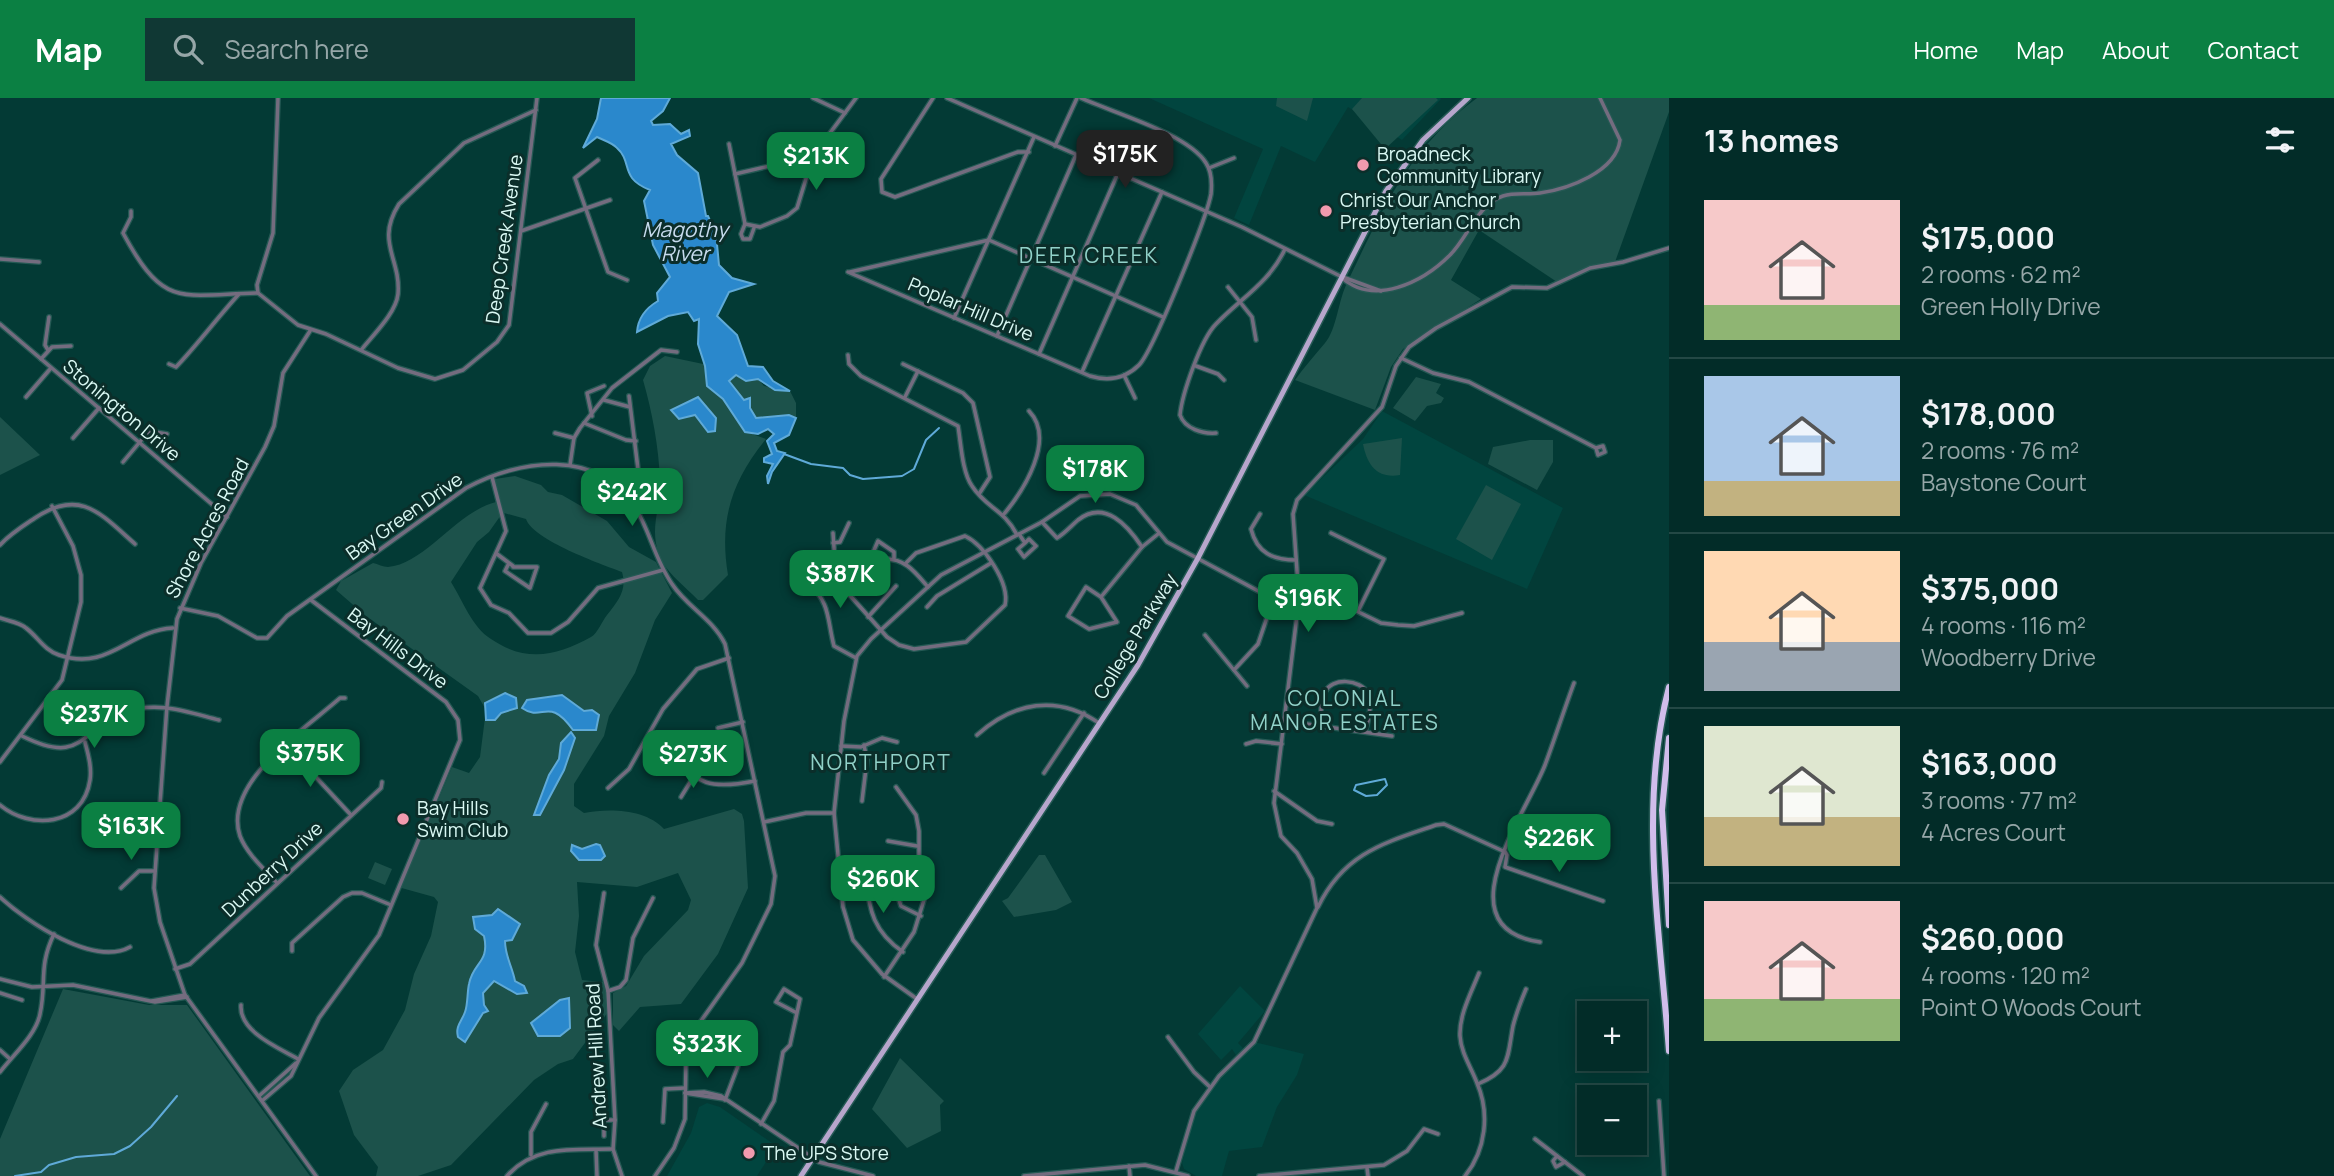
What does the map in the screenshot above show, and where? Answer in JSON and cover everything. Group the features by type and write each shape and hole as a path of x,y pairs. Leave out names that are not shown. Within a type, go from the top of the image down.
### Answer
{"highway":[{"path":"1669,687 1659,736 1653,825 1669,1051"},
{"path":"1669,738 1662,810 1669,925"}],"main road":[{"name":"College Parkway","path":"801,1176 1144,656 1198,558 1376,207 1402,166 1435,128 1468,98"}],"street":[{"path":"258,293 257,285 273,233 278,98"},
{"path":"813,98 845,113"},
{"path":"745,224 754,228 787,216 797,208 813,156 856,98"},
{"path":"933,98 881,178 882,192 887,196 895,197 1018,152 1029,152"},
{"path":"947,98 1205,211 1340,276 1381,291 1403,286 1449,256 1493,201 1505,195 1556,190 1581,181 1607,163 1617,152 1620,136 1600,98"},
{"path":"1055,146 1079,98 1183,142 1196,150 1209,168 1212,186 1205,211 1163,317 1146,357 1138,367 1124,375 1135,398"},
{"name":"Deep Creek Avenue","path":"310,331 362,349 398,368 435,379 463,370 506,333 511,317 537,99"},
{"path":"362,349 396,304 398,295 387,233 391,216 399,204 464,143 536,110"},
{"path":"954,318 1035,136"},
{"path":"729,144 745,224 741,234 743,239 750,239 754,228"},
{"path":"996,336 1076,155"},
{"path":"735,174 813,156"},
{"path":"1209,168 1234,158"},
{"path":"598,160 575,178 588,208 608,272 627,280"},
{"path":"1039,354 1118,173"},
{"path":"1082,372 1162,192"},
{"path":"521,231 610,200"},
{"path":"131,211 123,233 143,270 163,288 178,295 258,293 298,325 310,331"},
{"path":"989,240 1163,317"},
{"name":"Poplar Hill Drive","path":"989,240 848,272 1082,372 1106,379 1124,375"},
{"path":"1317,908 1317,894 1306,866 1281,836 1276,821 1274,791 1299,599 1293,514 1297,500 1382,407 1401,358 1409,347 1436,328 1497,292 1512,287 1545,289 1560,285 1590,268 1623,262 1669,248"},
{"path":"1216,433 1203,433 1188,426 1181,418 1196,366 1213,327 1270,276 1285,249"},
{"path":"0,259 39,262"},
{"path":"1228,287 1254,322 1256,340"},
{"path":"169,364 176,367 190,354 239,294"},
{"path":"48,351 45,345 49,317"},
{"path":"0,332 2,326"},
{"name":"Stonington Drive","path":"2,326 227,517"},
{"name":"Shore Acres Road","path":"310,331 287,365 274,426 180,608 174,628 155,871 158,912 186,996 316,1176"},
{"path":"41,359 48,351 71,346"},
{"path":"570,465 574,438 611,388 660,350 677,352"},
{"path":"848,355 849,364 861,376 958,426 970,485 1004,514 1025,543"},
{"path":"1401,358 1433,373 1469,382 1596,448"},
{"path":"903,364 963,393 973,403 990,477 979,494"},
{"path":"1196,366 1218,374 1224,380"},
{"path":"26,397 51,368"},
{"path":"905,397 918,371"},
{"path":"592,416 587,393 604,386"},
{"path":"629,396 638,469"},
{"path":"604,400 630,407"},
{"path":"73,438 99,408"},
{"path":"1004,514 1038,452 1037,424 1029,411"},
{"path":"584,423 615,436 636,441"},
{"path":"123,462 149,431 167,434"},
{"path":"555,433 574,438"},
{"name":"Bay Green Drive","path":"180,608 218,616 263,639 271,636 287,616 466,488 492,477 544,464 570,465 601,475 625,494 639,514 663,570 676,590 719,634 729,658 775,876 771,904 742,963 702,1020 694,1037 686,1059 685,1119 668,1160 655,1176"},
{"path":"492,477 505,521 504,541 480,588 491,604 509,613 524,630 533,635 551,633 568,622 598,588 663,570"},
{"path":"917,999 884,976 853,940 843,908 834,813 841,746 856,658 880,631 941,575 1042,523 1080,496 1110,494 1124,497 1136,505 1158,534 1245,587 1274,597 1338,602 1381,623 1414,626 1462,613"},
{"path":"0,545 52,506 71,503 86,506 135,544"},
{"path":"0,762 62,680 81,602 81,575 73,546 52,506"},
{"path":"1042,523 1057,538 1087,515 1109,514 1122,522 1142,547"},
{"path":"1260,514 1251,529 1258,546 1270,556 1296,560"},
{"path":"833,543 840,542 849,523"},
{"path":"834,533 835,562 846,591 880,631 899,645 914,649 967,642 999,613 1006,600 984,552 974,541 962,536 916,552 906,564"},
{"path":"1331,533 1384,559 1358,611"},
{"path":"1101,597 1142,547 1158,534"},
{"path":"1029,539 1036,546 1024,557 1018,549 1025,543 1029,539"},
{"path":"894,559 894,552 878,541 869,562 870,574 884,559 894,559 906,564 928,587"},
{"path":"497,554 509,563 513,567 537,567 530,588 505,571 509,563"},
{"path":"835,562 823,566 808,583 818,593 831,620 834,646 856,658"},
{"path":"927,607 937,596 991,564"},
{"path":"868,617 896,586"},
{"path":"1086,587 1101,597 1117,622 1089,629 1068,617 1086,587"},
{"path":"1234,670 1258,644 1274,597"},
{"name":"Bay Hills Drive","path":"261,1098 291,1076 319,1018 379,935 458,750 460,726 446,702 311,600"},
{"path":"0,618 23,626 49,651 68,658 99,659 146,633 174,628"},
{"path":"1205,635 1248,686"},
{"path":"608,788 629,769 667,702 697,669 729,658"},
{"path":"1320,726 1326,691 1336,682 1348,682 1357,684 1369,696 1366,732"},
{"path":"1541,942 1521,938 1506,928 1499,917 1492,887 1503,851 1545,764 1574,683"},
{"path":"277,883 244,845 239,831 238,811 249,782 340,698 345,698"},
{"path":"977,735 996,718 1048,704 1066,705 1101,724"},
{"path":"22,736 52,747 85,742 123,713 167,706 219,720"},
{"path":"1044,773 1084,713"},
{"path":"1285,721 1392,736"},
{"path":"718,728 743,722"},
{"path":"649,735 667,745 694,776 720,786 755,780"},
{"path":"841,746 864,745 882,738 897,742"},
{"path":"1246,744 1256,741 1282,744"},
{"path":"0,805 12,815 44,822 74,808 90,782 90,762 85,742"},
{"path":"862,801 867,760 864,745"},
{"path":"287,746 351,815"},
{"path":"681,797 694,776"},
{"name":"Dunberry Drive","path":"175,969 190,964 381,788 382,782"},
{"path":"884,976 902,952 921,916 928,879 919,860 916,815 896,787"},
{"path":"1274,791 1317,821 1332,824"},
{"path":"764,822 806,813 834,813"},
{"path":"1176,1171 1194,1111 1210,1087 1254,1042 1327,890 1364,851 1444,824 1503,851 1507,855 1505,867 1604,901"},
{"path":"888,841 917,846"},
{"path":"121,888 139,871 155,871"},
{"path":"891,876 901,906 921,916"},
{"path":"866,878 872,919 884,938 902,952"},
{"path":"292,951 292,943 343,897 362,893 392,905"},
{"name":"Andrew Hill Road","path":"604,893 596,945 608,991 615,1120 613,1149 622,1176"},
{"path":"0,897 22,917 87,949 121,952 130,947"},
{"path":"608,991 620,988 626,980 633,938 653,898"},
{"path":"0,1072 27,1038 40,1015 43,961 54,934"},
{"path":"1465,1176 1475,1161 1485,1125 1485,1107 1478,1084 1465,1058 1460,1036 1464,1013 1479,973"},
{"path":"0,979 41,986 73,985 152,1001 186,996"},
{"path":"761,1124 776,1095 783,1052 790,1045 795,1012 800,999 784,989 776,1002 795,1012"},
{"path":"1478,1084 1497,1075 1508,1060 1514,1021 1526,989"},
{"path":"0,993 22,1000"},
{"path":"241,1005 240,1012 254,1031 297,1061"},
{"path":"661,1030 694,1037"},
{"path":"724,1100 749,1037"},
{"path":"1168,1037 1194,1072 1210,1087"},
{"path":"0,1050 10,1059"},
{"path":"663,1122 665,1088 704,1092 724,1100 825,1165 873,1176"},
{"path":"1659,1101 1664,1176"},
{"path":"531,1155 531,1132 546,1104"},
{"path":"604,1136 604,1120 615,1120"},
{"path":"1259,1176 1326,1174 1367,1168 1400,1158 1424,1129 1438,1134"},
{"path":"1535,1139 1583,1176"},
{"path":"507,1176 531,1155 564,1149 613,1149"},
{"path":"596,1149 597,1176"},
{"path":"1557,1156 1553,1161 1556,1167 1565,1162"},
{"path":"1129,1166 1130,1176"},
{"path":"1026,1176 1129,1166 1176,1171 1188,1176"},
{"path":"1367,1168 1368,1176"}],"shaded area":[{"path":"1149,98 1441,99 1402,140 1348,107 1315,162 1281,146 1249,225 1234,218 1263,149"},
{"path":"1277,98 1313,98 1307,121 1276,106"},
{"path":"1362,98 1438,100 1385,149 1352,109"},
{"path":"1477,98 1669,98 1669,112 1615,262 1587,267 1560,284 1479,230 1451,280 1481,299 1403,349 1391,367 1375,410 1295,380 1329,337 1347,283 1400,182 1433,138"},
{"path":"665,356 708,365 744,431 766,439 744,471 730,503 725,537 728,575 703,600 698,600 671,573 662,561 656,545 659,468 643,380 650,366"},
{"path":"735,375 746,381 758,379 764,386 790,391 796,403 796,418 789,415 755,418 748,402 730,387 728,381"},
{"path":"1416,377 1441,384 1436,393 1444,398 1441,403 1427,406 1415,421 1393,408"},
{"path":"1382,411 1563,508 1527,589 1304,495 1363,439"},
{"path":"0,417 40,455 0,475"},
{"path":"1402,438 1400,475 1385,475 1370,464 1363,444"},
{"path":"1530,440 1553,440 1553,462 1537,490 1488,464 1493,447"},
{"path":"515,476 541,485 548,492 562,495 607,521 629,547 656,562 672,593 655,620 635,673 609,716 604,736 574,784 574,806 584,813 616,811 637,814 656,822 664,829 734,809 742,814 744,821 748,888 718,954 681,1004 640,1007 619,1031 613,1025 613,993 626,986 644,956 688,910 691,900 678,873 637,887 577,882 579,916 575,952 582,980 603,982 611,1008 573,1059 558,1064 534,1080 451,1165 418,1176 376,1176 378,1167 354,1135 339,1091 353,1070 383,1050 405,1010 414,974 431,936 438,902 434,897 398,887 419,846 452,767 469,773 480,757 486,710 478,696 366,616 336,590 341,581 373,563 388,567 415,557 467,516 496,502 501,515 489,532 477,542 451,582 473,621 484,634 504,647 529,654 566,649 591,637 621,595 622,572 554,543 531,527 526,519 504,513 495,479"},
{"path":"1486,485 1521,504 1492,560 1456,539"},
{"path":"1039,855 1045,855 1072,902 1056,910 1014,917 1002,901 1008,898"},
{"path":"375,862 392,869 385,885 368,878"},
{"path":"1240,986 1265,1011 1238,1043 1243,1048 1236,1055 1232,1049 1221,1060 1198,1034"},
{"path":"63,989 149,1005 187,1005 310,1176 0,1176 0,1139"},
{"path":"1254,1042 1304,1054 1297,1075 1277,1107 1262,1147 1229,1151 1222,1176 1196,1176 1184,1169 1182,1163 1194,1111 1210,1087"},
{"path":"900,1058 944,1101 940,1105 941,1131 907,1148 872,1109"},
{"path":"707,1103 720,1107 772,1143 771,1154 757,1176 667,1176 691,1133 699,1107"}],"water":[{"name":"Magothy River","path":"601,98 670,98 663,111 651,121 653,125 670,124 681,134 689,130 690,136 671,144 677,155 698,173 706,216 716,234 719,265 732,278 754,284 729,292 717,316 737,335 748,366 763,367 773,381 790,391 775,390 758,379 746,381 736,375 729,381 744,400 750,398 750,408 756,418 789,415 796,418 789,435 774,443 777,451 785,453 772,472 768,484 767,476 773,464 764,462 764,458 772,454 767,441 774,434 768,429 758,434 745,432 723,399 707,386 705,366 698,344 699,319 694,321 688,312 668,316 637,332 641,318 646,310 658,301 657,293 670,277 653,245 644,201 650,190 634,180 622,153 613,145 597,137 583,148 597,119"},
{"path":"698,397 716,418 715,431 708,432 695,415 679,419 671,410"},
{"path":"505,693 516,698 517,708 501,713 495,720 486,720 485,703"},
{"path":"562,695 584,711 592,710 599,715 596,730 573,730 557,714 529,712 522,708 527,700"},
{"path":"571,732 575,738 564,770 540,815 534,815 549,775 559,759 561,743"},
{"path":"572,845 582,849 600,845 605,856 601,860 579,860 571,851"},
{"path":"498,909 520,924 512,940 505,941 505,946 515,981 524,986 527,993 517,994 494,981 483,993 484,1005 488,1011 483,1013 465,1042 458,1037 457,1030 466,1009 471,977 485,952 484,936 475,929 473,917 492,915"},
{"path":"569,998 570,1028 560,1036 538,1036 531,1023 560,1000"}],"waterway":[{"path":"784,454 811,464 843,468 850,475 863,479 902,476 914,469 926,440 939,428"},
{"path":"1385,779 1387,785 1377,795 1366,796 1354,790 1356,785 1385,779"},
{"path":"15,1176 41,1172 49,1165 76,1157 114,1154 130,1146 151,1127 177,1096"}],"place":[{"name":"Broadneck Community Library","path":"1363,165"},
{"name":"Christ Our Anchor Presbyterian Church","path":"1326,211"},
{"name":"Bay Hills Swim Club","path":"403,819"},
{"name":"The UPS Store","path":"749,1153"}],"district":[{"name":"DEER CREEK","path":"1089,255"},
{"name":"COLONIAL MANOR ESTATES","path":"1345,710"},
{"name":"NORTHPORT","path":"881,762"}]}
